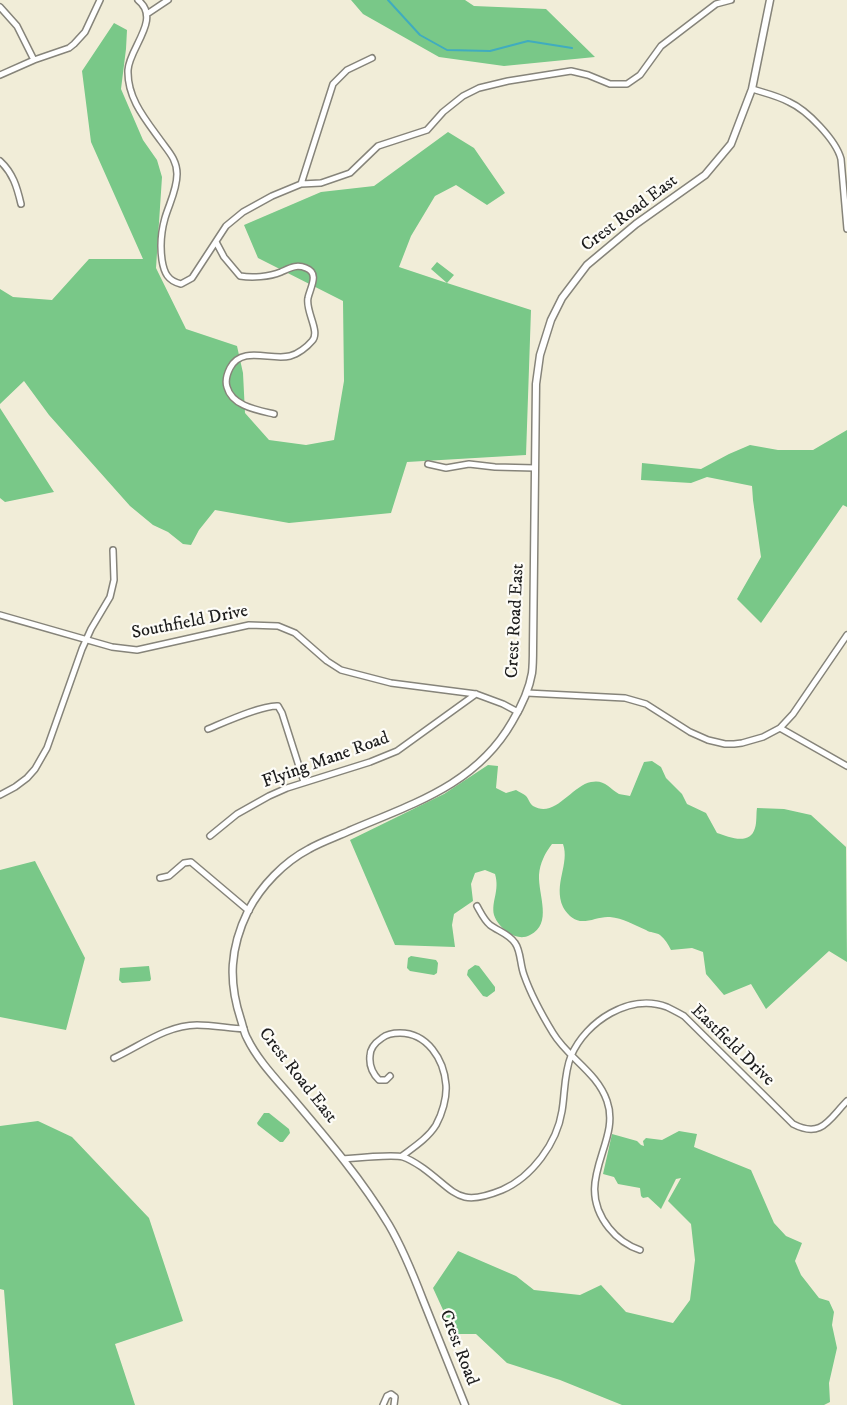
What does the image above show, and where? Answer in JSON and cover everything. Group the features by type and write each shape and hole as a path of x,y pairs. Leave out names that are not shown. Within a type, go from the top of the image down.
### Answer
{"street":[{"path":"0,75 34,60 69,48 85,32 100,0"},
{"path":"138,0 142,3 147,14 146,26 128,68 132,96 139,111 175,159 177,175 160,244 164,273 173,282 181,284 192,278 226,226 243,212 272,196 301,184 321,183 350,173 378,146 427,130 463,96 479,88 508,81 570,71 588,75 610,84 626,84 640,75 661,46 716,2 731,0"},
{"path":"147,14 168,0"},
{"name":"Crest Road East","path":"424,1302 404,1252 343,1158 262,1061 247,1038 236,1004 232,973 236,940 249,910 262,890 287,864 308,849 406,807 460,779 478,766 501,741 518,712 527,693 532,674 536,384 540,354 551,320 562,298 596,256 636,224 694,184 714,165 731,144 752,88 770,0"},
{"path":"0,7 17,26 34,60"},
{"path":"301,184 333,84 347,70 372,58"},
{"path":"752,88 791,102 819,126 837,149 841,159 847,229"},
{"path":"0,161 6,166 16,182 21,204"},
{"path":"216,242 224,257 240,276 263,276 281,272 290,267 301,266 308,268 313,274 314,281 307,303 315,336 313,340 302,350 289,356 258,354 240,358 231,366 227,375 226,385 230,394 238,402 249,408 274,414"},
{"path":"428,464 446,468 468,464 495,468 535,468"},
{"path":"0,796 27,778 43,757 86,640 113,589 114,550"},
{"name":"Southfield Drive","path":"0,615 125,650 137,650 249,624 268,624 296,633 340,670 390,683 476,694 518,712"},
{"path":"527,693 614,697 636,700 699,736 725,744 742,743 762,737 780,728 805,697 847,635"},
{"name":"Flying Mane Road","path":"210,836 237,814 269,796 304,782 370,762 398,751 476,694"},
{"path":"208,729 251,712 278,706 282,713 304,782"},
{"path":"780,728 847,766"},
{"path":"160,878 169,876 184,862 191,862 249,910"},
{"path":"477,906 490,924 515,942 524,977 553,1034 602,1089 610,1111 610,1122 596,1171 595,1193 597,1204 605,1223 612,1232 630,1247 640,1250"},
{"name":"Eastfield Drive","path":"402,1156 415,1162 458,1196 469,1199 478,1198 503,1189 519,1180 545,1153 555,1135 562,1114 566,1071 579,1041 608,1014 631,1006 651,1004 667,1007 684,1016 793,1124 803,1129 812,1130 820,1128 847,1101"},
{"path":"114,1058 180,1027 196,1025 244,1029"},
{"path":"343,1158 402,1156 424,1139 435,1126 443,1109 446,1085 440,1061 430,1045 418,1036 406,1033 395,1032 385,1035 375,1043 370,1053 370,1065 373,1074 379,1080 386,1080 390,1076"},
{"name":"Crest Road","path":"424,1302 464,1405"},
{"path":"383,1405 386,1397 390,1394 394,1395 396,1399 394,1405"}],"green space":[{"path":"351,0 465,0 474,6 546,9 595,57 504,66 439,57 363,14"},
{"path":"114,23 127,30 121,89 143,140 157,160 162,177 156,268 186,329 237,346 243,373 245,413 269,440 306,445 334,440 344,381 343,301 258,258 244,225 321,192 374,186 448,132 474,148 505,193 487,205 456,185 435,196 411,236 399,267 531,310 526,455 407,462 391,513 289,523 215,510 199,530 191,545 183,544 168,532 153,525 130,506 49,415 24,381 0,404 0,289 13,297 52,300 89,259 143,259 91,142 82,71"},
{"path":"437,262 454,275 447,283 431,269"},
{"path":"0,408 54,492 5,502 0,498"},
{"path":"847,430 847,507 843,505 761,623 737,599 761,557 752,486 707,477 691,483 641,480 642,463 701,469 750,445 778,450 813,450"},
{"path":"652,761 661,767 666,778 682,794 687,804 706,813 717,833 744,839 752,834 755,828 757,808 784,809 811,815 846,847 847,962 829,951 766,1009 751,984 724,995 706,974 703,952 692,948 671,950 657,933 619,919 606,917 580,921 570,916 560,899 560,882 565,859 563,844 552,844 542,862 539,883 543,916 537,930 530,935 514,936 498,923 493,910 497,886 495,874 485,870 475,873 471,884 473,901 454,914 452,925 455,947 395,945 350,840 444,794 488,765 498,766 496,788 506,793 516,790 526,796 533,806 541,809 556,805 577,789 596,781 603,783 619,794 630,796 644,762"},
{"path":"35,861 85,958 66,1030 0,1017 0,870"},
{"path":"411,956 436,960 438,963 437,973 434,975 410,971 407,968 408,958"},
{"path":"475,965 479,966 495,987 495,991 487,997 483,996 467,975 468,970"},
{"path":"149,966 150,981 122,983 119,980 120,968"},
{"path":"264,1113 269,1113 289,1129 290,1133 283,1142 280,1142 258,1125 257,1123"},
{"path":"38,1121 72,1137 149,1218 183,1321 115,1344 135,1405 13,1405 4,1290 0,1289 0,1126"},
{"path":"679,1131 697,1134 694,1147 751,1170 774,1223 786,1236 802,1243 795,1261 801,1275 819,1298 829,1301 834,1312 832,1325 837,1348 829,1383 830,1402 824,1405 622,1405 560,1380 507,1363 476,1334 454,1334 433,1288 458,1251 516,1276 534,1290 580,1295 601,1285 626,1312 673,1323 690,1300 695,1260 691,1224 668,1201 681,1178 676,1179 661,1209 648,1197 643,1198 641,1196 640,1188 618,1184 614,1177 603,1174 612,1134 637,1141 644,1146 643,1141 646,1138 662,1140"}],"waterway":[{"path":"388,0 420,35 447,50 490,51 528,41 572,48"}]}
